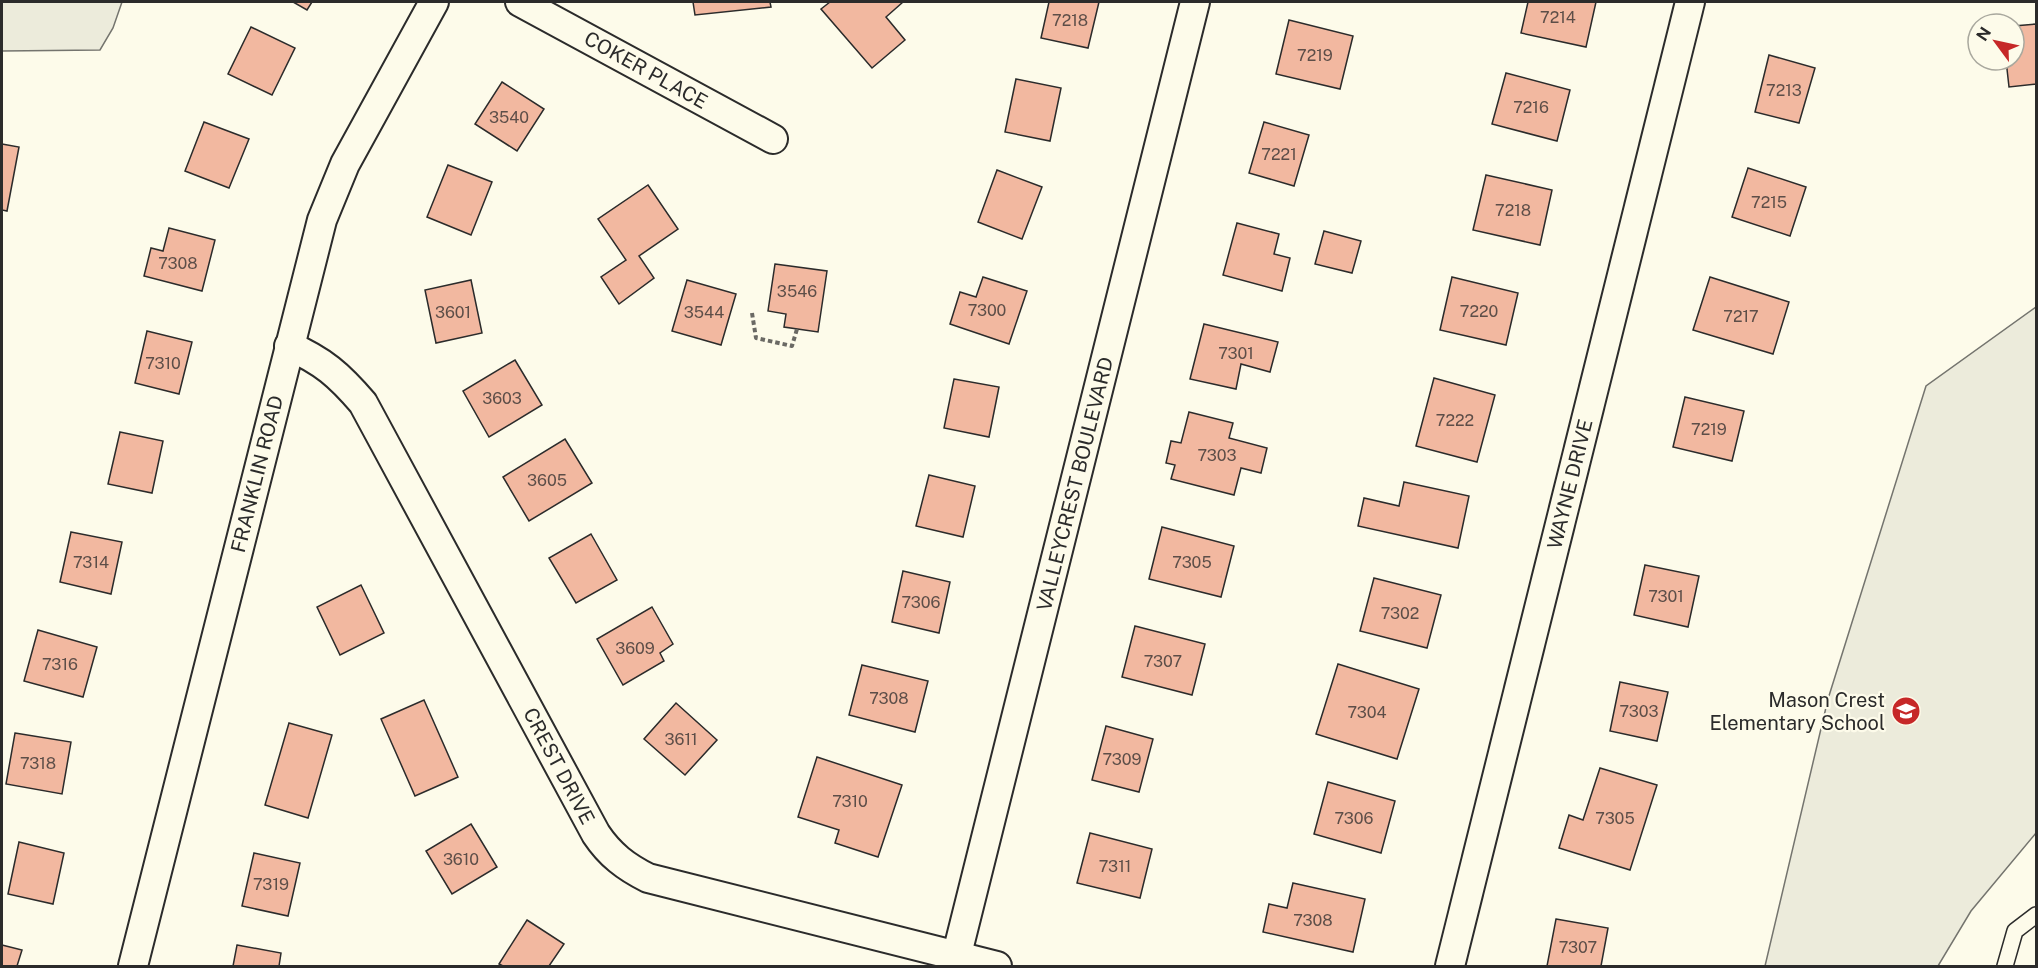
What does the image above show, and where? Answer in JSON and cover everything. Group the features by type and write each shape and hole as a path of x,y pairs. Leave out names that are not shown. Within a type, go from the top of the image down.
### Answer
{"street":[{"name":"FRANKLIN ROAD","path":"134,966 322,220 345,164 434,2"},
{"name":"COKER PLACE","path":"520,2 773,139"},
{"name":"VALLEYCREST BOULEVARD","path":"955,962 1195,2"},
{"name":"WAYNE DRIVE","path":"1450,966 1690,2"},
{"name":"CREST DRIVE","path":"289,346 312,357 337,374 363,403 596,834 619,860 648,878 955,962 997,966"}],"lane":[{"path":"2005,966 2015,931 2037,915"}],"path":[{"path":"753,313 756,338 792,346 797,329"}],"shaded area":[{"path":"2,2 122,2 113,28 100,50 2,51"},
{"name":"Mason Crest Elementary School","path":"2036,307 2036,833 1971,911 1938,966 1765,966 1828,699 1926,386"}],"building":[{"path":"293,2 312,2 307,10"},
{"path":"693,2 770,2 771,7 695,15"},
{"path":"830,2 903,2 886,17 905,40 872,68 821,9"},
{"path":"1049,2 1099,2 1088,48 1041,38"},
{"path":"1528,2 1596,2 1586,47 1521,33"},
{"path":"1289,20 1353,36 1340,89 1276,74"},
{"path":"2036,24 2036,84 2009,87 2007,72 2026,72 2026,25"},
{"path":"251,27 295,48 272,95 228,74"},
{"path":"1769,55 1815,68 1799,123 1755,112"},
{"path":"1506,73 1570,90 1557,141 1492,124"},
{"path":"1016,79 1061,88 1050,141 1005,132"},
{"path":"502,82 544,109 517,151 475,124"},
{"path":"204,122 249,139 229,188 185,171"},
{"path":"1264,122 1309,135 1294,186 1249,173"},
{"path":"2,144 19,147 7,211 2,210"},
{"path":"448,165 492,182 471,235 427,217"},
{"path":"1748,168 1806,187 1790,236 1732,217"},
{"path":"997,170 1042,187 1022,239 978,222"},
{"path":"1486,175 1552,190 1540,245 1473,230"},
{"path":"648,185 678,229 639,256 654,278 619,304 601,277 626,260 598,219"},
{"path":"1237,223 1279,234 1274,254 1290,258 1282,291 1223,275"},
{"path":"169,228 215,240 202,291 144,276 151,248 163,251"},
{"path":"1324,231 1361,241 1352,273 1315,264"},
{"path":"775,264 827,271 818,332 784,327 786,314 768,311"},
{"path":"983,277 1027,291 1009,344 950,324 960,292 976,297"},
{"path":"1452,277 1518,293 1506,345 1440,330"},
{"path":"1710,277 1789,302 1773,354 1693,330"},
{"path":"471,280 482,333 436,343 425,290"},
{"path":"687,280 736,294 721,345 672,331"},
{"path":"1204,324 1278,342 1270,372 1241,364 1236,389 1190,379"},
{"path":"147,331 192,342 179,394 135,383"},
{"path":"515,360 542,405 489,437 463,391"},
{"path":"1434,378 1495,395 1477,462 1416,446"},
{"path":"954,379 999,387 989,437 944,428"},
{"path":"1685,397 1744,411 1732,461 1673,447"},
{"path":"1189,412 1233,423 1229,438 1267,448 1261,473 1241,468 1234,495 1171,479 1175,465 1166,463 1171,441 1181,443"},
{"path":"120,432 163,441 152,493 108,484"},
{"path":"565,439 592,483 529,521 503,477"},
{"path":"929,475 975,486 963,537 916,526"},
{"path":"1404,482 1469,496 1458,548 1358,526 1364,498 1399,506"},
{"path":"1162,527 1234,546 1221,597 1149,579"},
{"path":"71,532 122,542 111,594 60,582"},
{"path":"591,534 617,580 576,603 549,558"},
{"path":"1645,565 1699,576 1688,627 1634,615"},
{"path":"903,571 950,582 939,633 892,622"},
{"path":"1374,578 1441,595 1427,648 1360,631"},
{"path":"361,585 384,633 340,655 317,607"},
{"path":"652,607 673,644 660,653 664,661 623,685 597,639"},
{"path":"1135,626 1205,644 1192,695 1122,677"},
{"path":"38,630 97,647 83,697 24,681"},
{"path":"1338,664 1419,689 1397,759 1316,734"},
{"path":"862,665 928,681 915,732 849,715"},
{"path":"1620,682 1668,692 1657,741 1610,731"},
{"path":"424,700 458,777 415,796 381,719"},
{"path":"676,703 717,740 685,775 644,739"},
{"path":"289,723 332,735 308,818 265,805"},
{"path":"1106,726 1153,739 1139,792 1092,780"},
{"path":"15,733 71,742 62,794 6,784"},
{"path":"817,757 902,785 878,857 835,843 839,830 798,817"},
{"path":"1600,768 1657,785 1630,870 1559,848 1569,815 1583,820"},
{"path":"1328,782 1395,801 1381,853 1314,834"},
{"path":"471,824 497,867 452,894 426,851"},
{"path":"1090,833 1152,849 1140,898 1077,883"},
{"path":"19,842 64,853 53,904 8,894"},
{"path":"254,853 300,863 288,916 242,906"},
{"path":"1293,883 1365,899 1353,952 1263,932 1269,904 1287,908"},
{"path":"1556,919 1608,928 1601,966 1547,966"},
{"path":"527,920 564,944 549,966 503,966 499,964"},
{"path":"2,945 22,950 17,966 2,966"},
{"path":"237,945 281,953 279,966 233,966"}],"place":[{"name":"Mason Crest Elementary School","path":"1906,711"}]}
